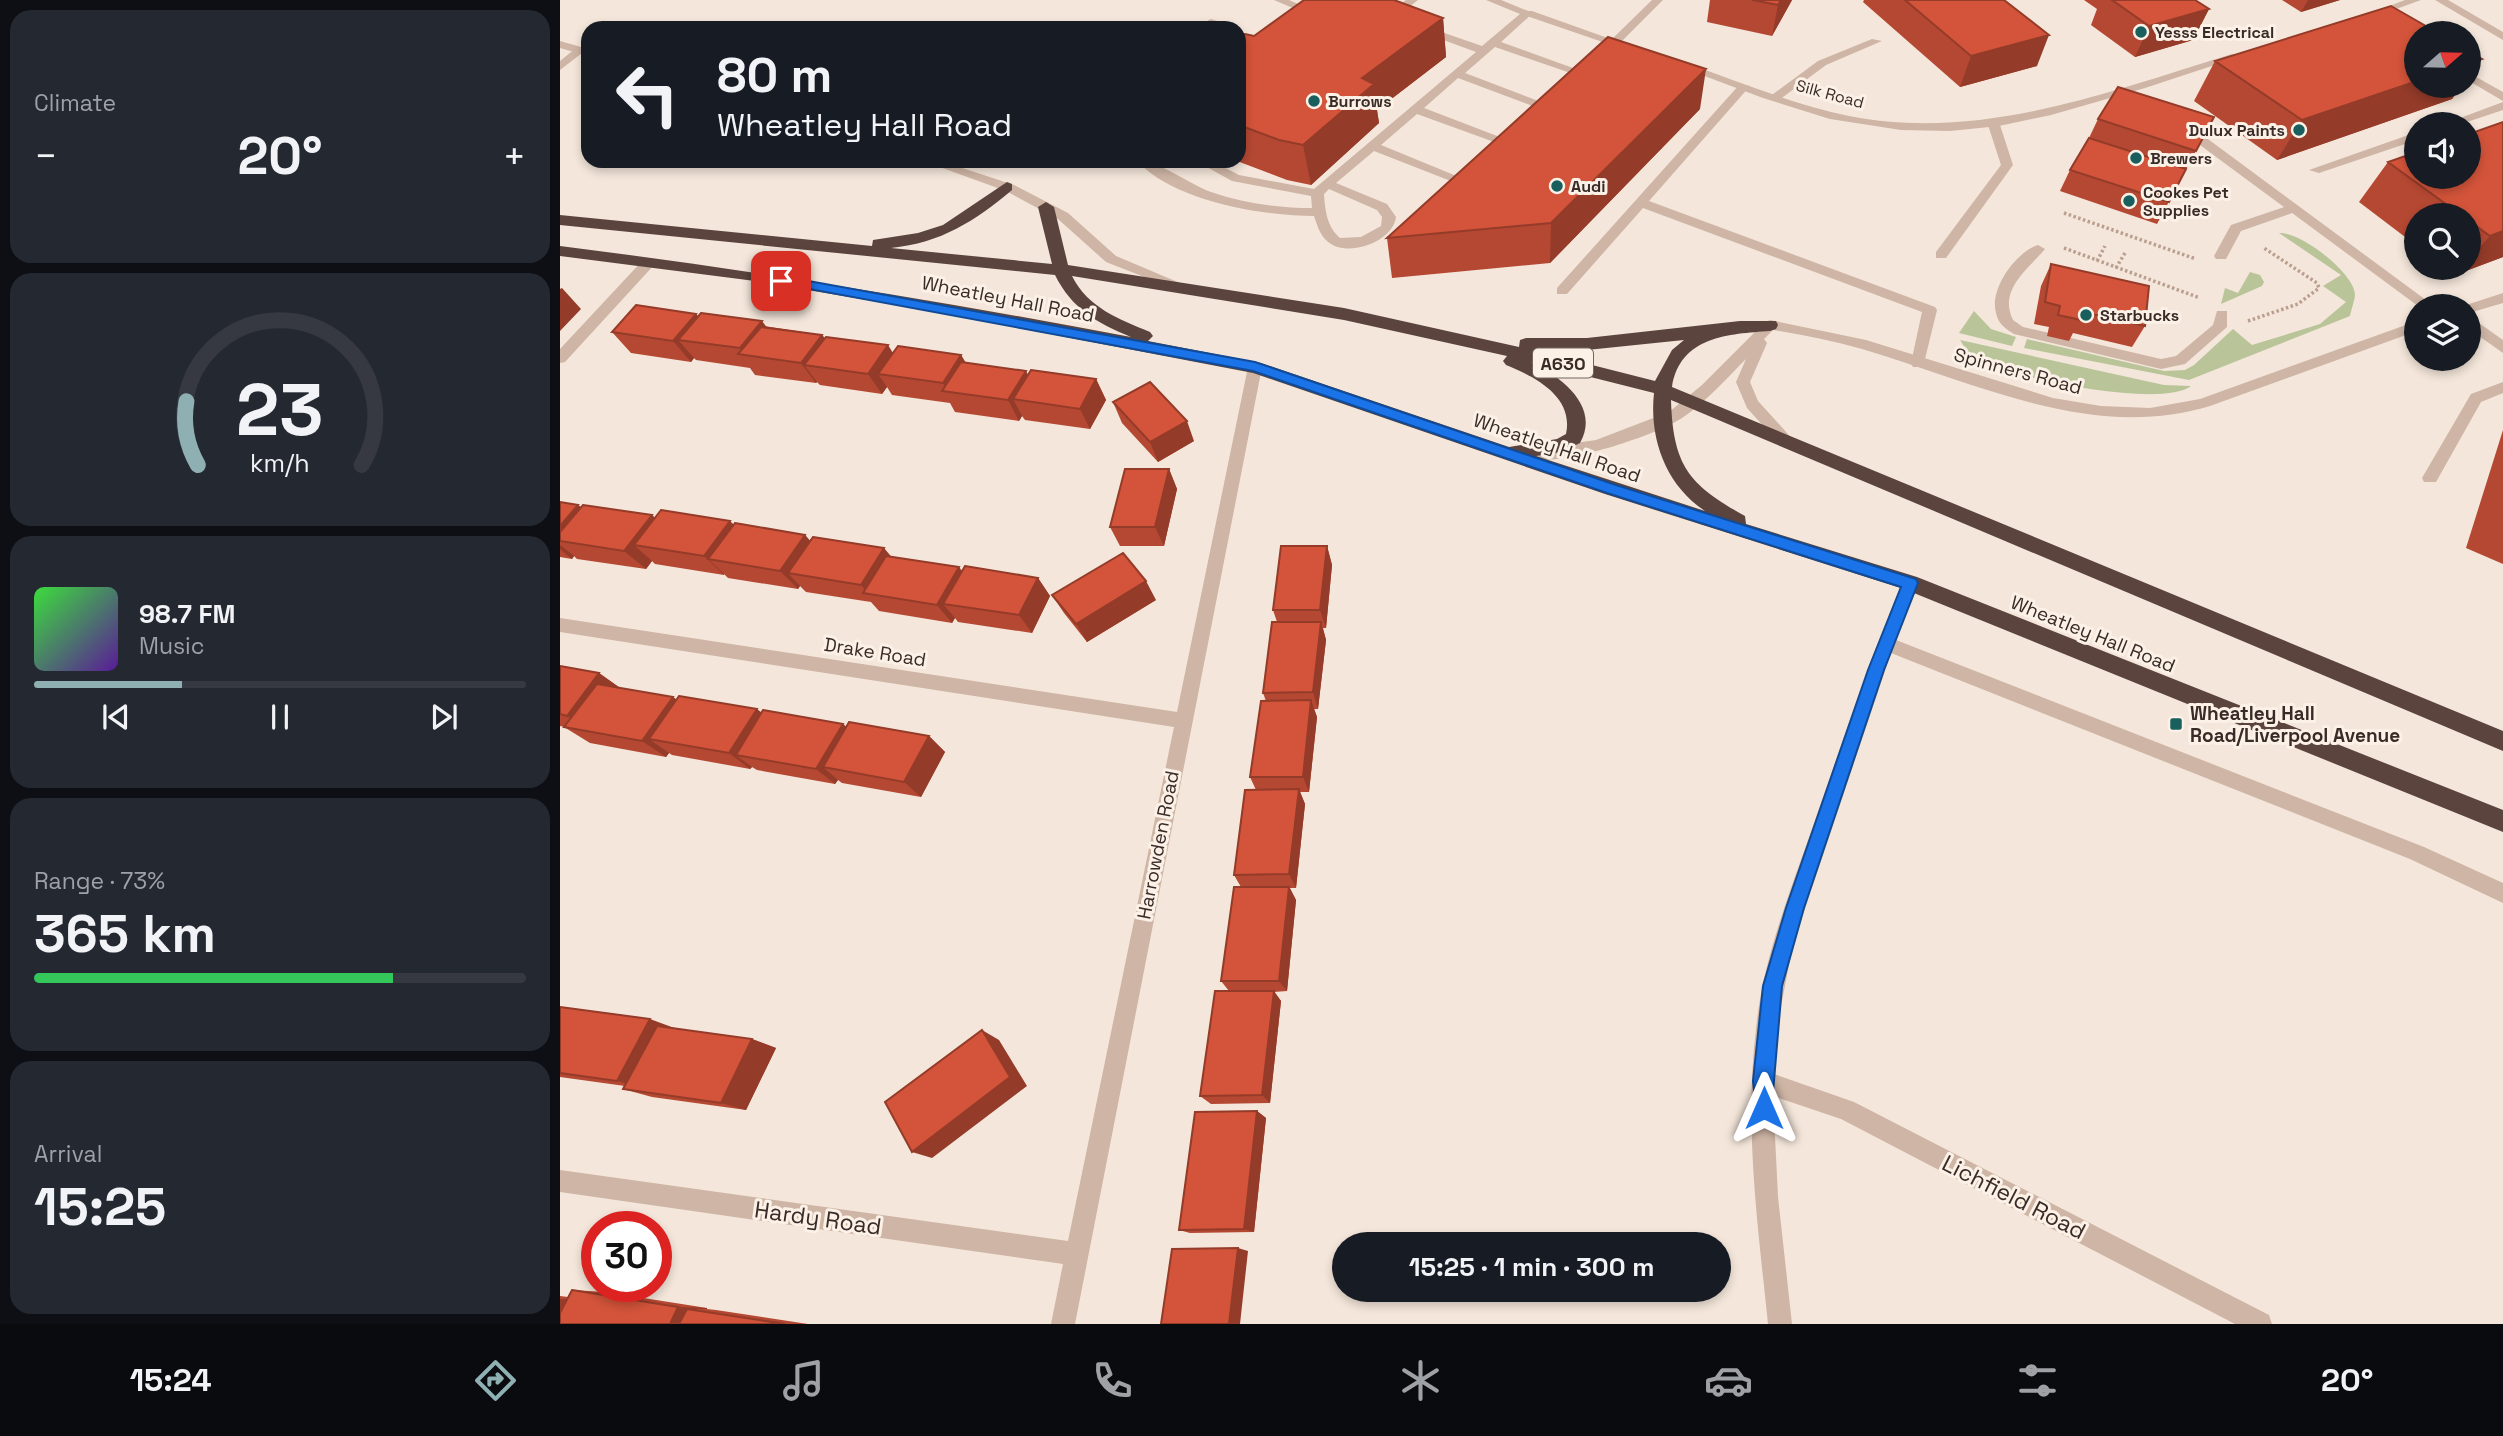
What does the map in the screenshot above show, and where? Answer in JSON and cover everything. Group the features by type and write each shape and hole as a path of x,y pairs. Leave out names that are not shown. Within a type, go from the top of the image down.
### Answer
{"highway":[{"path":"817,246 882,244 928,237 953,229 1007,187"},
{"path":"1046,207 1060,271 1072,295 1111,323 1226,361"},
{"name":"Wheatley Hall Road","path":"560,220 1060,271 1186,289 1344,314 1604,372 1663,390 1782,437 2503,741"},
{"name":"Wheatley Hall Road","path":"560,251 920,303 1255,366 1507,454 1910,583 2503,821"},
{"path":"1444,337 1555,346 1600,344 1723,327 1770,325"},
{"path":"1723,327 1685,343 1666,372 1662,421 1674,466 1687,487 1736,520 1788,545"},
{"path":"1444,337 1524,365 1563,390 1576,409 1578,426 1573,438 1561,445 1507,454"}],"street":[{"path":"1279,0 1318,15"},
{"path":"1401,21 1413,0"},
{"path":"1491,0 1637,50"},
{"path":"1614,43 1658,0"},
{"path":"2356,19 2416,0"},
{"path":"2440,0 2503,37"},
{"path":"1308,23 1329,8"},
{"path":"1218,168 1247,181 1322,188 1382,207 1389,217 1387,229 1379,234 1345,244 1334,241 1325,229 1320,212 1322,188 1528,13"},
{"path":"2369,15 2388,27"},
{"path":"1376,28 1401,21 1590,76"},
{"path":"1775,97 1806,71 1849,48 1876,41"},
{"path":"560,44 581,51"},
{"name":"Silk Road","path":"1672,62 1852,120 1905,127 1962,128 1994,125 2136,92 2251,52"},
{"path":"560,67 581,54"},
{"path":"1457,74 1553,109"},
{"path":"2482,84 2503,97"},
{"path":"1562,291 1744,86"},
{"path":"2481,113 2503,106"},
{"path":"1415,109 1513,144"},
{"path":"2174,120 2290,209 2410,294"},
{"path":"1941,255 2007,165 1994,125"},
{"path":"2315,170 2404,140"},
{"path":"1372,146 1470,184"},
{"path":"950,168 1007,187 1063,216 1111,259 1186,289"},
{"path":"1154,168 1174,181 1220,200 1292,213 1320,212"},
{"path":"1640,202 1930,310 1917,363"},
{"path":"2221,256 2234,230 2290,209"},
{"path":"2038,249 2027,255 2002,298 2000,310 2003,320 2012,328 2161,364 2180,360 2221,321"},
{"path":"560,358 649,262"},
{"path":"2481,304 2503,298"},
{"path":"1507,454 1575,452 1604,446 1662,421 1693,401 1734,365 1746,348 1770,325"},
{"path":"1770,325 1743,382 1752,404 1782,437"},
{"name":"Spinners Road","path":"1770,325 1816,330 2019,396 2069,406 2151,413 2191,407 2404,331"},
{"path":"2481,331 2503,348"},
{"name":"Harrowden Road","path":"1063,1324 1255,366"},
{"path":"2430,478 2476,398 2503,387"},
{"path":"1780,1324 1767,1190 1763,1081 1773,986 1795,908 1885,643 1910,583"},
{"name":"Drake Road","path":"560,625 1183,721"},
{"path":"1885,643 2417,853 2503,893"},
{"name":"Lichfield Road","path":"1763,1081 1846,1110 2260,1324"},
{"name":"Hardy Road","path":"560,1181 1077,1254"}],"path":[{"path":"2064,214 2203,261"},
{"path":"2221,321 2234,326 2296,305 2319,288 2316,282 2234,230"},
{"path":"2054,245 2206,300"},
{"path":"2097,261 2105,246"},
{"path":"2116,268 2125,253"}],"green space":[{"path":"2279,233 2288,234 2312,246 2345,275 2355,294 2350,316 2189,380 2024,348 2027,339 2164,371 2185,370 2233,329 2252,345 2320,324 2346,302 2323,286 2341,275"},
{"path":"2250,272 2260,275 2264,282 2262,286 2221,304 2225,288 2238,293"},
{"path":"1974,311 1991,329 2016,337 2012,346 1959,333"},
{"path":"1960,340 2164,385 2191,386 2175,392 2149,394 2083,388 2017,374 1991,365 1972,355"}],"building":[{"path":"1304,0 1394,0 1443,18 1362,78 1374,84 1303,145 1279,140 1246,128 1246,34 1254,36"},
{"path":"1752,0 1781,0 1778,5"},
{"path":"1905,0 2004,0 2049,35 1971,56"},
{"path":"2112,0 2195,0 2209,9 2149,26"},
{"path":"2391,6 2417,21 2404,21 2404,85 2302,120 2215,61"},
{"path":"1608,37 1706,69 1551,223 1387,238"},
{"path":"2118,87 2214,117 2196,151 2098,119"},
{"path":"2503,122 2503,231 2490,236 2481,230 2481,203 2444,203 2425,189 2481,189 2481,130"},
{"name":"Brewers","path":"2089,138 2186,169 2169,202 2070,170"},
{"path":"2404,156 2404,174 2388,162"},
{"path":"2051,264 2149,286 2145,326 2082,312 2081,320 2058,315 2060,306 2045,302"},
{"path":"636,305 696,314 673,341 612,332"},
{"path":"701,313 762,321 740,348 678,340"},
{"path":"761,327 822,335 801,363 738,354"},
{"path":"826,337 888,345 868,374 804,365"},
{"path":"898,346 961,355 943,383 878,374"},
{"path":"961,362 1026,371 1008,400 942,391"},
{"path":"1031,370 1096,379 1080,409 1013,399"},
{"path":"1150,382 1187,421 1150,442 1113,402"},
{"path":"1125,469 1169,469 1155,527 1110,527"},
{"path":"560,502 578,505 560,526"},
{"path":"583,505 652,515 624,551 560,541 560,532"},
{"path":"661,510 730,521 704,556 634,545"},
{"path":"735,523 805,535 780,571 708,559"},
{"path":"813,537 884,548 861,585 788,573"},
{"path":"1281,546 1327,546 1320,610 1273,610"},
{"path":"1123,553 1146,581 1076,624 1052,595"},
{"path":"886,556 959,567 937,605 863,593"},
{"path":"965,566 1038,578 1019,615 943,604"},
{"path":"1272,622 1321,622 1313,692 1263,693"},
{"path":"560,666 599,673 567,716 560,714"},
{"path":"597,684 673,697 642,741 564,727"},
{"path":"679,696 757,709 729,753 649,739"},
{"path":"1311,700 1303,777 1250,777 1261,701"},
{"path":"763,710 843,724 816,769 736,755"},
{"path":"849,722 929,736 904,782 823,767"},
{"path":"1299,789 1289,874 1234,875 1245,790"},
{"path":"1234,887 1289,887 1279,981 1221,981"},
{"path":"1215,991 1274,991 1262,1095 1200,1096"},
{"path":"560,1007 650,1019 617,1081 560,1073"},
{"path":"657,1026 752,1039 721,1103 623,1089"},
{"path":"982,1030 1010,1077 912,1152 885,1102"},
{"path":"1257,1111 1244,1229 1179,1230 1195,1112"},
{"path":"1238,1248 1229,1324 1161,1324 1172,1249"},
{"path":"572,1290 581,1291 581,1302 647,1302 678,1307 670,1324 560,1324 560,1313"},
{"path":"687,1309 785,1324 679,1324"}],"place":[{"name":"Yesss Electrical","path":"2141,32"},
{"name":"Burrows","path":"1314,101"},
{"name":"Dulux Paints","path":"2299,130"},
{"name":"Brewers","path":"2136,158"},
{"name":"Audi","path":"1557,186"},
{"name":"Cookes Pet Supplies","path":"2129,201"},
{"name":"Starbucks","path":"2086,315"},
{"name":"Wheatley Hall Road/Liverpool Avenue","path":"2176,724"}],"route":[{"path":"781,281 920,303 1255,366 1612,489 1910,583 1885,643 1795,908 1773,986 1763,1081 1764,1108"}]}
